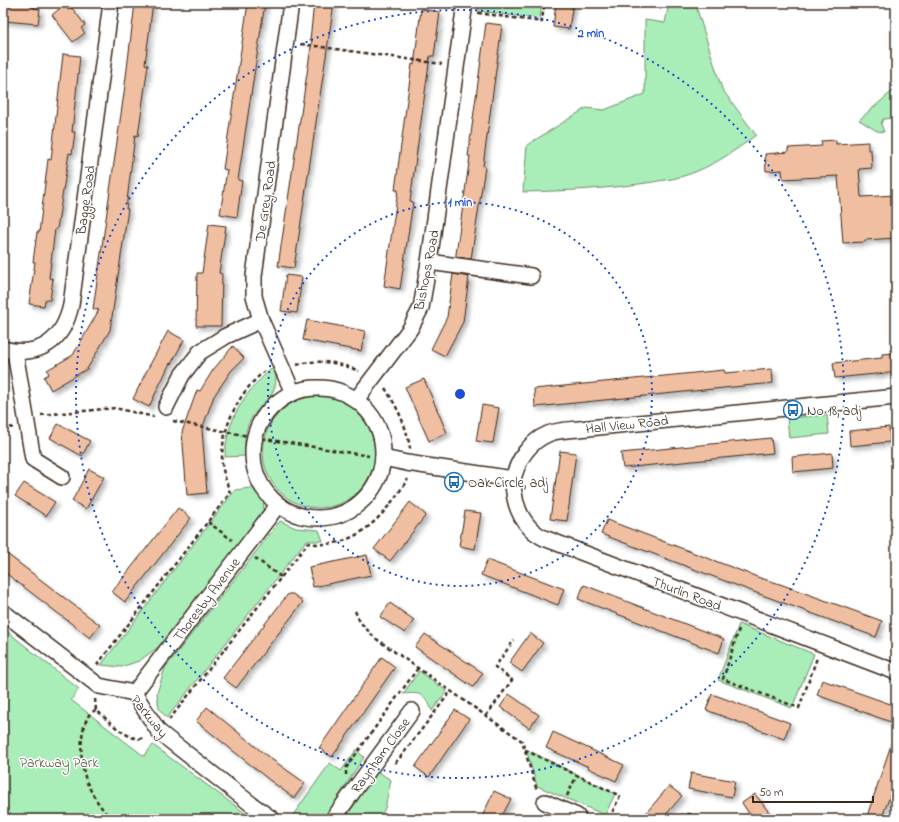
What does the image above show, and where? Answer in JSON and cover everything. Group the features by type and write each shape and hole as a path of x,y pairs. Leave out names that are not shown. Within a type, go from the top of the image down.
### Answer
{"street":[{"name":"Bagge Road","path":"9,350 29,351 44,347 55,339 62,330 68,318 71,305 111,3"},
{"name":"De Grey Road","path":"291,3 254,276 254,296 261,320 293,392"},
{"name":"Bishops Road","path":"356,400 410,329 421,308 429,262 465,7"},
{"path":"429,262 531,276"},
{"path":"164,414 182,375 200,352 226,336 261,320"},
{"path":"9,350 26,417 32,458 62,477"},
{"path":"326,388 347,394 365,408 378,426 383,448 380,472 376,484 369,494 350,510 326,518 313,518 295,514 278,505 269,497 256,476 252,451 253,437 264,416 272,406 293,392 304,389 326,388"},
{"name":"Hall View Road","path":"513,479 516,468 526,450 536,441 549,433 896,397"},
{"path":"382,458 513,479"},
{"name":"Thurlin Road","path":"513,479 513,492 516,505 523,519 531,529 544,538 896,672"},
{"name":"Thoresby Avenue","path":"134,693 278,505"},
{"name":"Parkway","path":"3,612 100,686 134,693 159,732 272,819"},
{"name":"Raynham Close","path":"333,819 412,711"},
{"path":"545,802 559,814 577,816"}],"path":[{"path":"465,7 542,22 544,3"},
{"path":"286,42 457,66"},
{"path":"87,677 230,493 222,463 225,432 239,401 247,389 259,376 271,367 282,365 293,366 316,362 327,363 350,367 364,373 385,388 401,416 409,440 411,455 407,463 409,478 385,512 368,529 345,540 328,544 308,543 168,723 159,732 142,739 127,736 96,710 95,699 100,686"},
{"path":"26,417 115,408 164,414 225,432 382,458"},
{"path":"356,611 360,622 375,638 522,741 537,792 545,802"},
{"path":"744,615 722,679 799,708 822,644"},
{"path":"486,716 512,680 495,667 514,640"},
{"path":"346,802 346,768 418,668"},
{"path":"96,710 89,714 83,728 83,771 88,785 103,810 111,819"},
{"path":"525,750 620,796 609,819"},
{"path":"559,814 577,775"},
{"path":"683,819 688,814 711,819"}],"green space":[{"path":"479,3 542,3 540,19 478,11"},
{"path":"669,3 695,3 722,89 756,135 739,148 710,165 677,178 604,188 523,192 527,145 586,108 604,110 645,94 645,20 665,23"},
{"path":"896,88 896,118 883,119 881,124 884,132 877,131 859,120"},
{"path":"274,368 276,378 272,393 252,417 248,425 245,440 245,456 225,457 229,431 238,409 252,388 270,370"},
{"path":"319,396 340,400 359,412 371,431 375,452 371,473 359,492 340,504 319,508 298,504 279,492 267,473 263,452 267,431 279,412 298,400"},
{"path":"827,415 829,434 789,438 787,418"},
{"path":"258,487 262,494 263,501 262,516 161,645 139,661 121,667 101,665 235,490"},
{"path":"280,521 296,528 319,530 323,541 306,541 167,718 159,709 157,693 165,668"},
{"path":"739,624 814,654 792,708 718,680"},
{"name":"Parkway Park","path":"3,628 79,689 71,700 144,756 153,745 253,819 3,819"},
{"path":"419,671 447,691 432,711 430,705 422,695 414,693 403,694"},
{"path":"526,749 615,794 605,815 537,786"},
{"path":"356,750 364,757 324,819 297,819 293,815 330,763 341,771"},
{"path":"377,771 391,780 385,808 380,819 345,819"},
{"path":"682,814 711,819 677,819"}],"building":[{"path":"12,3 34,3 33,8 40,9 38,24 4,21 5,5 12,6"},
{"path":"135,3 153,3 145,64 148,65 138,136 135,135 126,209 128,209 110,330 87,369 51,390 44,377 49,374 47,370 73,355 99,310 93,309 124,93"},
{"path":"248,3 265,3 238,180 242,181 237,217 220,214 227,170 223,169"},
{"path":"314,3 334,3 294,268 278,266 312,40 310,40"},
{"path":"556,3 573,3 569,29 553,27"},
{"path":"64,5 68,10 72,8 85,25 81,28 85,33 73,42 52,15"},
{"path":"421,9 440,12 434,56 430,56 410,201 413,202 400,289 384,286 398,190 395,190 407,100 412,64 414,65"},
{"path":"486,23 502,25 483,166 485,167 471,259 456,257 456,254 470,156 468,156"},
{"path":"63,54 80,56 72,132 75,132 72,154 69,153 57,229 55,229 49,278 53,279 50,300 45,300 44,306 29,304 35,262 33,262 37,232 39,233 48,159 51,160"},
{"path":"836,140 836,144 868,142 868,150 871,150 872,168 859,169 861,197 896,195 896,238 843,243 838,176 783,179 782,170 766,171 765,154 788,152 788,148 822,146 821,141"},
{"path":"209,224 226,226 219,273 222,274 221,326 196,326 197,273 202,273"},
{"path":"453,274 469,277 463,322 445,356 431,349 447,317"},
{"path":"286,275 302,277 297,313 281,311"},
{"path":"307,320 365,331 361,351 303,340"},
{"path":"168,331 184,340 171,364 170,363 149,407 133,399"},
{"path":"233,346 244,358 231,371 214,396 202,429 207,493 187,495 182,432 197,390 200,391 213,370"},
{"path":"896,353 896,372 835,378 833,363 882,358 882,354"},
{"path":"772,369 773,383 535,407 534,389 724,370 725,373"},
{"path":"424,379 447,433 429,441 405,387"},
{"path":"482,405 499,408 493,443 476,441"},
{"path":"58,424 90,441 82,456 50,438"},
{"path":"889,427 890,442 850,446 849,431"},
{"path":"771,438 773,453 623,468 621,453"},
{"path":"560,451 576,453 567,521 550,519"},
{"path":"832,453 833,468 793,472 792,457"},
{"path":"89,469 104,477 86,509 72,501"},
{"path":"24,483 55,502 46,516 15,496"},
{"path":"410,502 426,515 390,561 374,549"},
{"path":"178,508 191,518 125,602 112,592"},
{"path":"465,511 481,513 475,549 459,546"},
{"path":"607,520 760,578 882,621 876,637 601,534"},
{"path":"3,551 100,625 90,638 3,571"},
{"path":"367,555 371,575 313,587 309,567"},
{"path":"487,560 564,589 558,605 481,575"},
{"path":"584,585 724,639 719,653 578,599"},
{"path":"288,594 293,594 303,602 236,688 223,678"},
{"path":"390,603 414,620 405,633 380,617"},
{"path":"530,633 543,643 522,672 509,663"},
{"path":"425,634 483,673 473,687 415,647"},
{"path":"382,657 395,667 332,757 319,748"},
{"path":"822,680 896,706 896,724 817,695"},
{"path":"509,694 539,715 529,728 500,707"},
{"path":"712,694 790,723 784,739 706,710"},
{"path":"207,707 267,756 305,783 294,798 196,721"},
{"path":"455,710 469,719 429,777 415,767"},
{"path":"553,732 624,765 616,781 546,748"},
{"path":"894,736 896,737 896,781 881,819 866,819"},
{"path":"691,773 735,781 732,797 688,789"},
{"path":"669,786 682,796 662,819 641,819"},
{"path":"494,791 511,799 501,819 481,819"},
{"path":"755,794 774,819 753,819 742,803"}],"place":[{"name":"No 18, adj","path":"793,410"},
{"name":"Oak Circle, adj","path":"454,482"}]}
